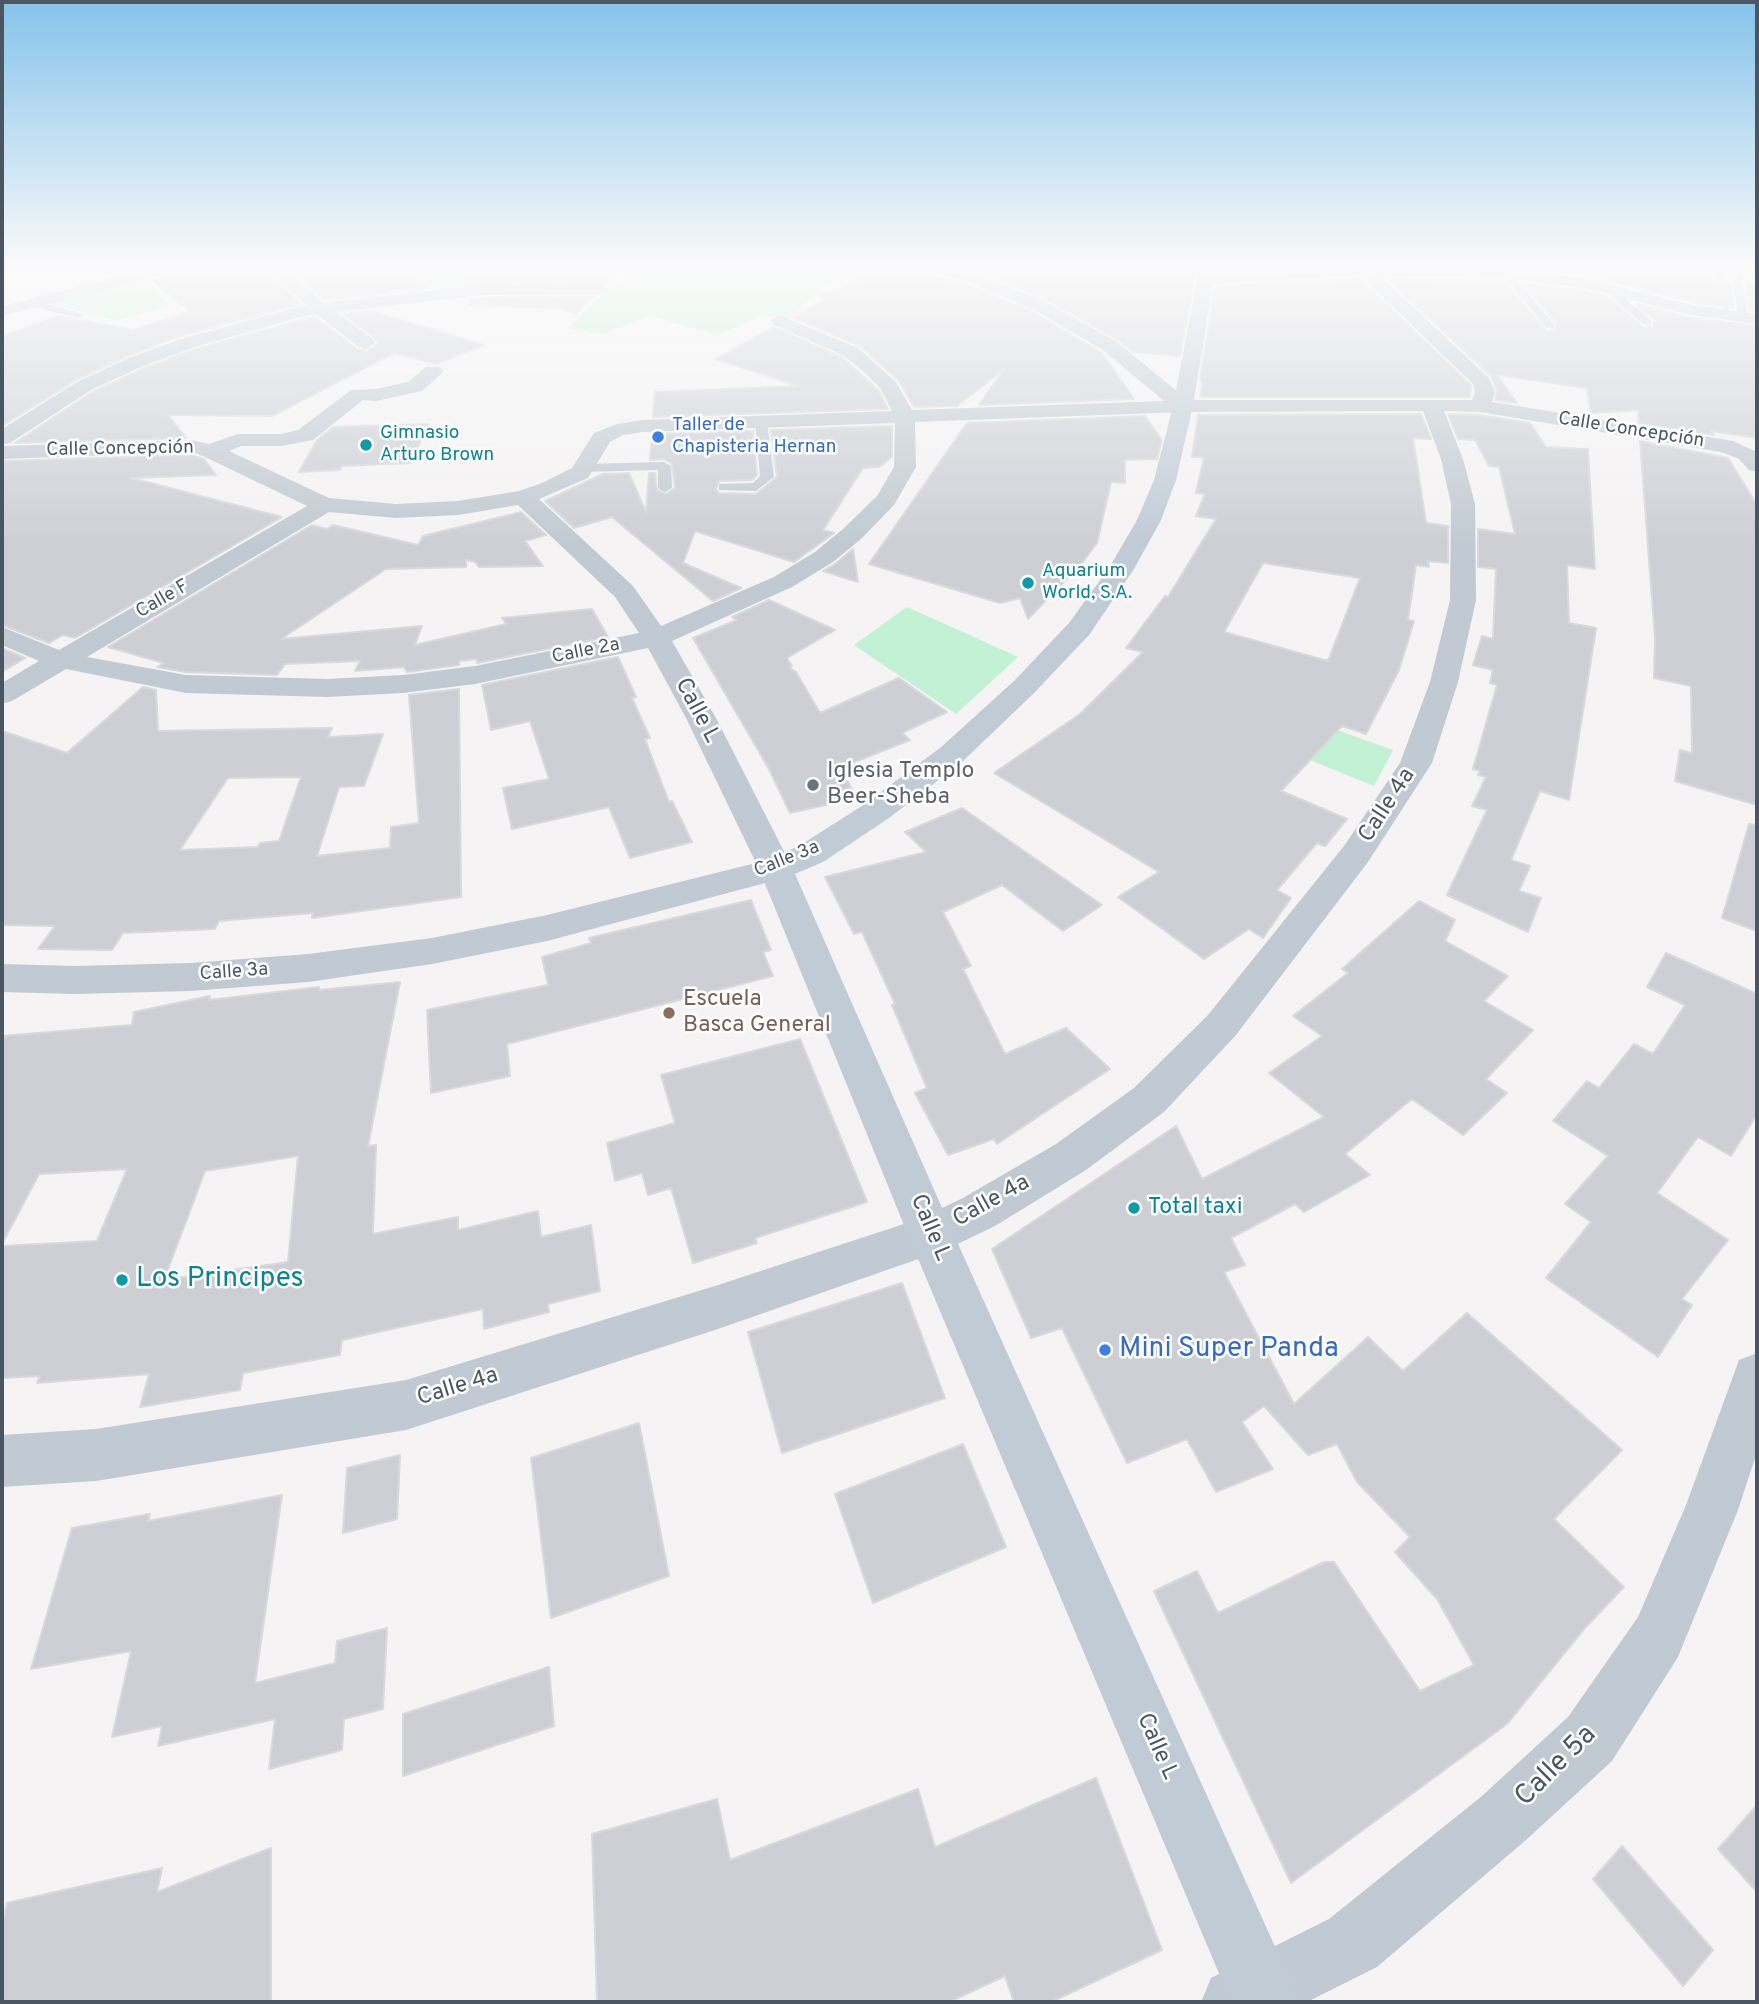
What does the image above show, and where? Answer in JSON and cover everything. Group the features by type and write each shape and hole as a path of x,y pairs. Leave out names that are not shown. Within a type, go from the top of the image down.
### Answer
{"street":[{"path":"2,439 84,386 146,359"},
{"name":"Calle 2a","path":"2,635 60,660 186,684 327,688 403,684 475,675 656,638 783,582 852,534 886,500 905,467 905,415 889,386 861,359"},
{"path":"1125,359 1183,406"},
{"name":"Calle 3a","path":"2,978 75,980 191,977 308,968 432,951 547,928 776,869 811,854 866,818 951,755 1024,687 1079,629 1121,569 1149,520 1165,480 1183,406 1190,359"},
{"path":"1457,359 1482,382 1485,392 1480,406"},
{"path":"211,451 238,440 281,440 304,435 358,394 376,395 415,387 433,371"},
{"name":"Calle 4a","path":"2,1461 96,1455 406,1405 715,1308 932,1235 979,1212 1071,1157 1149,1100 1237,1006 1356,854 1416,763 1444,682 1463,600 1463,504 1452,459 1431,405"},
{"name":"Calle Concepción","path":"2,452 191,446 211,451 325,505 396,512 458,508 523,497 550,488 580,472 602,438 617,430 905,415 1183,406 1480,406 1726,446 1752,460"},
{"name":"Calle L","path":"523,497 624,592 656,638 701,718 776,869 1254,1998"},
{"name":"Calle F","path":"2,695 325,505"},
{"name":"Calle 5a","path":"1254,1998 1353,1943 1504,1818 1590,1739 1658,1637 1711,1510 1757,1377"}],"lane":[{"path":"724,487 756,487 766,477 761,421"},
{"path":"583,468 664,466 665,488"}],"green space":[{"path":"907,607 1018,657 956,714 854,645"},
{"path":"1225,690 1393,750 1374,786 1208,719"}],"building":[{"path":"2,359 123,359 76,380 2,426"},
{"path":"170,359 383,359 272,416 168,415 186,438 15,443 92,392"},
{"path":"415,359 450,359 436,364"},
{"path":"716,359 844,359 879,391 888,409 653,417 655,392 798,386"},
{"path":"874,359 1106,359 1134,399 979,405 1004,369 957,406 914,407 898,380"},
{"path":"1203,359 1443,359 1471,385 1470,397 1200,397"},
{"path":"1472,359 1757,359 1757,438 1711,431 1714,435 1639,423 1638,410 1591,413 1587,388 1497,375 1517,403 1495,400 1497,391 1491,376"},
{"path":"1421,414 1431,439 1413,438 1426,523 1448,526 1448,563 1428,561 1429,567 1416,565 1408,620 1414,621 1399,670 1366,734 1342,726 1281,791 1347,819 1325,846 1317,843 1277,890 1291,898 1263,938 1249,929 1204,959 1118,897 1159,872 994,773 1080,714 1143,652 1126,648 1165,596 1168,597 1216,519 1196,516 1205,494 1196,493 1204,457 1192,457 1198,415","holes":["1263,563 1360,578 1328,661 1224,632"]},
{"path":"1448,414 1480,415 1530,423 1546,447 1588,449 1595,569 1567,565 1569,623 1596,628 1569,800 1540,791 1511,860 1530,866 1519,891 1541,898 1528,932 1447,895 1487,810 1472,806 1486,777 1478,775 1480,771 1473,769 1497,685 1490,683 1493,670 1473,665 1482,636 1493,639 1496,569 1478,567 1478,529 1515,534 1499,467 1489,466 1475,440 1458,439"},
{"path":"1145,416 1162,440 1157,459 1125,460 1125,483 1111,482 1097,543 1082,563 1028,619 1020,598 1000,603 869,564 967,423"},
{"name":"Gimnasio Arturo Brown","path":"428,424 411,463 342,466 340,470 299,472 317,440 333,427"},
{"path":"892,426 892,457 879,467 863,468 823,530 834,533 794,562 695,531 683,563 741,588 713,601 612,517 574,528 545,501 603,474 629,473 646,512 649,473 655,473 657,490 666,494 675,488 672,464 664,459 650,460 652,434 753,431 757,475 752,480 719,481 716,490 719,493 756,494 777,477 771,430"},
{"path":"1640,441 1728,458 1757,505 1757,805 1675,781 1680,750 1692,753 1691,686 1654,678 1655,638"},
{"path":"191,455 204,459 216,475 131,478 282,517 75,638 63,635 49,643 2,625 2,461"},
{"path":"521,512 546,535 525,541 543,566 479,567 475,562 466,560 466,567 386,569 281,639 422,626 415,645 506,624 502,618 592,609 608,637 477,663 477,659 459,661 459,665 407,672 404,667 355,671 360,661 285,664 277,675 186,672 157,667 164,663 108,647 312,525 327,529 333,525 418,545 423,536"},
{"path":"853,549 858,582 823,571 835,564"},
{"path":"769,600 835,630 787,658 792,666 790,668 796,672 820,713 899,678 947,712 902,733 910,740 840,768 857,798 790,813 769,769 693,638 737,620 732,617"},
{"path":"2,648 25,658 2,672"},
{"path":"618,657 636,697 632,698 650,738 645,739 669,802 672,801 692,842 630,858 609,807 512,829 503,788 549,779 530,721 491,730 482,685"},
{"path":"143,687 156,690 158,731 332,728 328,737 383,734 364,786 339,787 317,856 390,848 391,827 419,823 409,695 459,689 461,897 312,918 313,913 219,921 215,929 123,933 112,950 38,949 55,926 2,925 2,731 67,753","holes":["301,777 279,841 260,843 258,847 180,850 228,778"]},
{"path":"962,808 1102,905 1063,931 1002,885 943,912 971,966 963,969 1005,1054 1066,1028 1110,1069 997,1144 994,1139 948,1155 915,1093 927,1088 892,1005 895,1004 862,932 854,934 825,877 926,852 905,832"},
{"path":"1749,824 1757,825 1757,931 1722,918"},
{"path":"751,900 771,950 763,952 773,976 507,1044 510,1076 431,1093 427,1010 548,985 542,957 591,943 589,938"},
{"path":"1419,901 1455,920 1445,941 1508,976 1484,1001 1533,1030 1486,1079 1507,1093 1463,1135 1412,1099 1345,1154 1370,1175 1304,1212 1295,1204 1231,1238 1245,1265 1224,1272 1294,1404 1368,1337 1403,1371 1467,1313 1622,1450 1554,1519 1624,1587 1584,1629 1507,1724 1291,1883 1154,1591 1197,1571 1218,1613 1324,1562 1334,1562 1420,1691 1474,1665 1437,1599 1395,1552 1410,1537 1357,1482 1337,1444 1308,1455 1264,1406 1242,1422 1273,1469 1216,1492 1187,1439 1127,1463 1062,1328 1031,1338 992,1249 1176,1126 1202,1179 1324,1117 1269,1073 1322,1036 1293,1016 1348,973 1342,969"},
{"path":"1666,953 1757,994 1757,1114 1731,1156 1698,1137 1657,1193 1728,1240 1682,1299 1692,1305 1658,1357 1546,1278 1591,1222 1565,1204 1608,1156 1553,1121 1587,1081 1599,1088 1634,1044 1653,1054 1685,1005 1647,987"},
{"path":"400,982 368,1146 376,1145 373,1234 458,1217 458,1230 538,1211 541,1237 591,1225 600,1291 548,1304 549,1312 484,1329 483,1309 342,1340 340,1355 243,1373 240,1390 140,1407 149,1374 37,1383 40,1376 2,1378 2,1246 97,1241 127,1169 39,1174 2,1244 2,1036 132,1025 134,1012 210,996 209,1000 319,987 319,990","holes":["298,1156 288,1262 164,1280 205,1171"]},
{"path":"800,1039 867,1202 755,1238 757,1243 693,1263 671,1188 648,1195 642,1173 615,1181 607,1143 675,1123 661,1075"},
{"path":"902,1283 945,1398 782,1453 748,1332"},
{"path":"639,1423 669,1576 551,1618 531,1458"},
{"path":"963,1444 1006,1547 873,1603 835,1494"},
{"path":"400,1455 397,1519 343,1533 347,1468"},
{"path":"282,1495 255,1683 335,1663 337,1641 387,1628 383,1709 344,1719 342,1750 269,1769 275,1719 158,1746 162,1726 112,1737 131,1651 31,1669 72,1528 150,1514 148,1521"},
{"path":"549,1667 554,1726 403,1776 403,1714"},
{"path":"1096,1778 1162,1950 1051,2002 1014,2002 1005,1976 949,2002 597,2002 592,1834 717,1799 730,1860 918,1789 935,1847"},
{"path":"1757,1805 1757,1892 1718,1849"},
{"path":"1622,1846 1713,1950 1683,1986 1593,1879"},
{"path":"271,1848 271,2002 2,2002 2,1924 7,1903 162,1868 157,1892"}],"place":[{"name":"Taller de Chapisteria Hernan","path":"658,437"},
{"name":"Gimnasio Arturo Brown","path":"366,445"},
{"name":"Aquarium World, S.A.","path":"1028,583"},
{"name":"Iglesia Templo Beer-Sheba","path":"813,785"},
{"name":"Escuela Basca General","path":"669,1013"},
{"name":"Total taxi","path":"1134,1208"},
{"name":"Los Principes","path":"122,1280"},
{"name":"Mini Super Panda","path":"1105,1350"}]}
